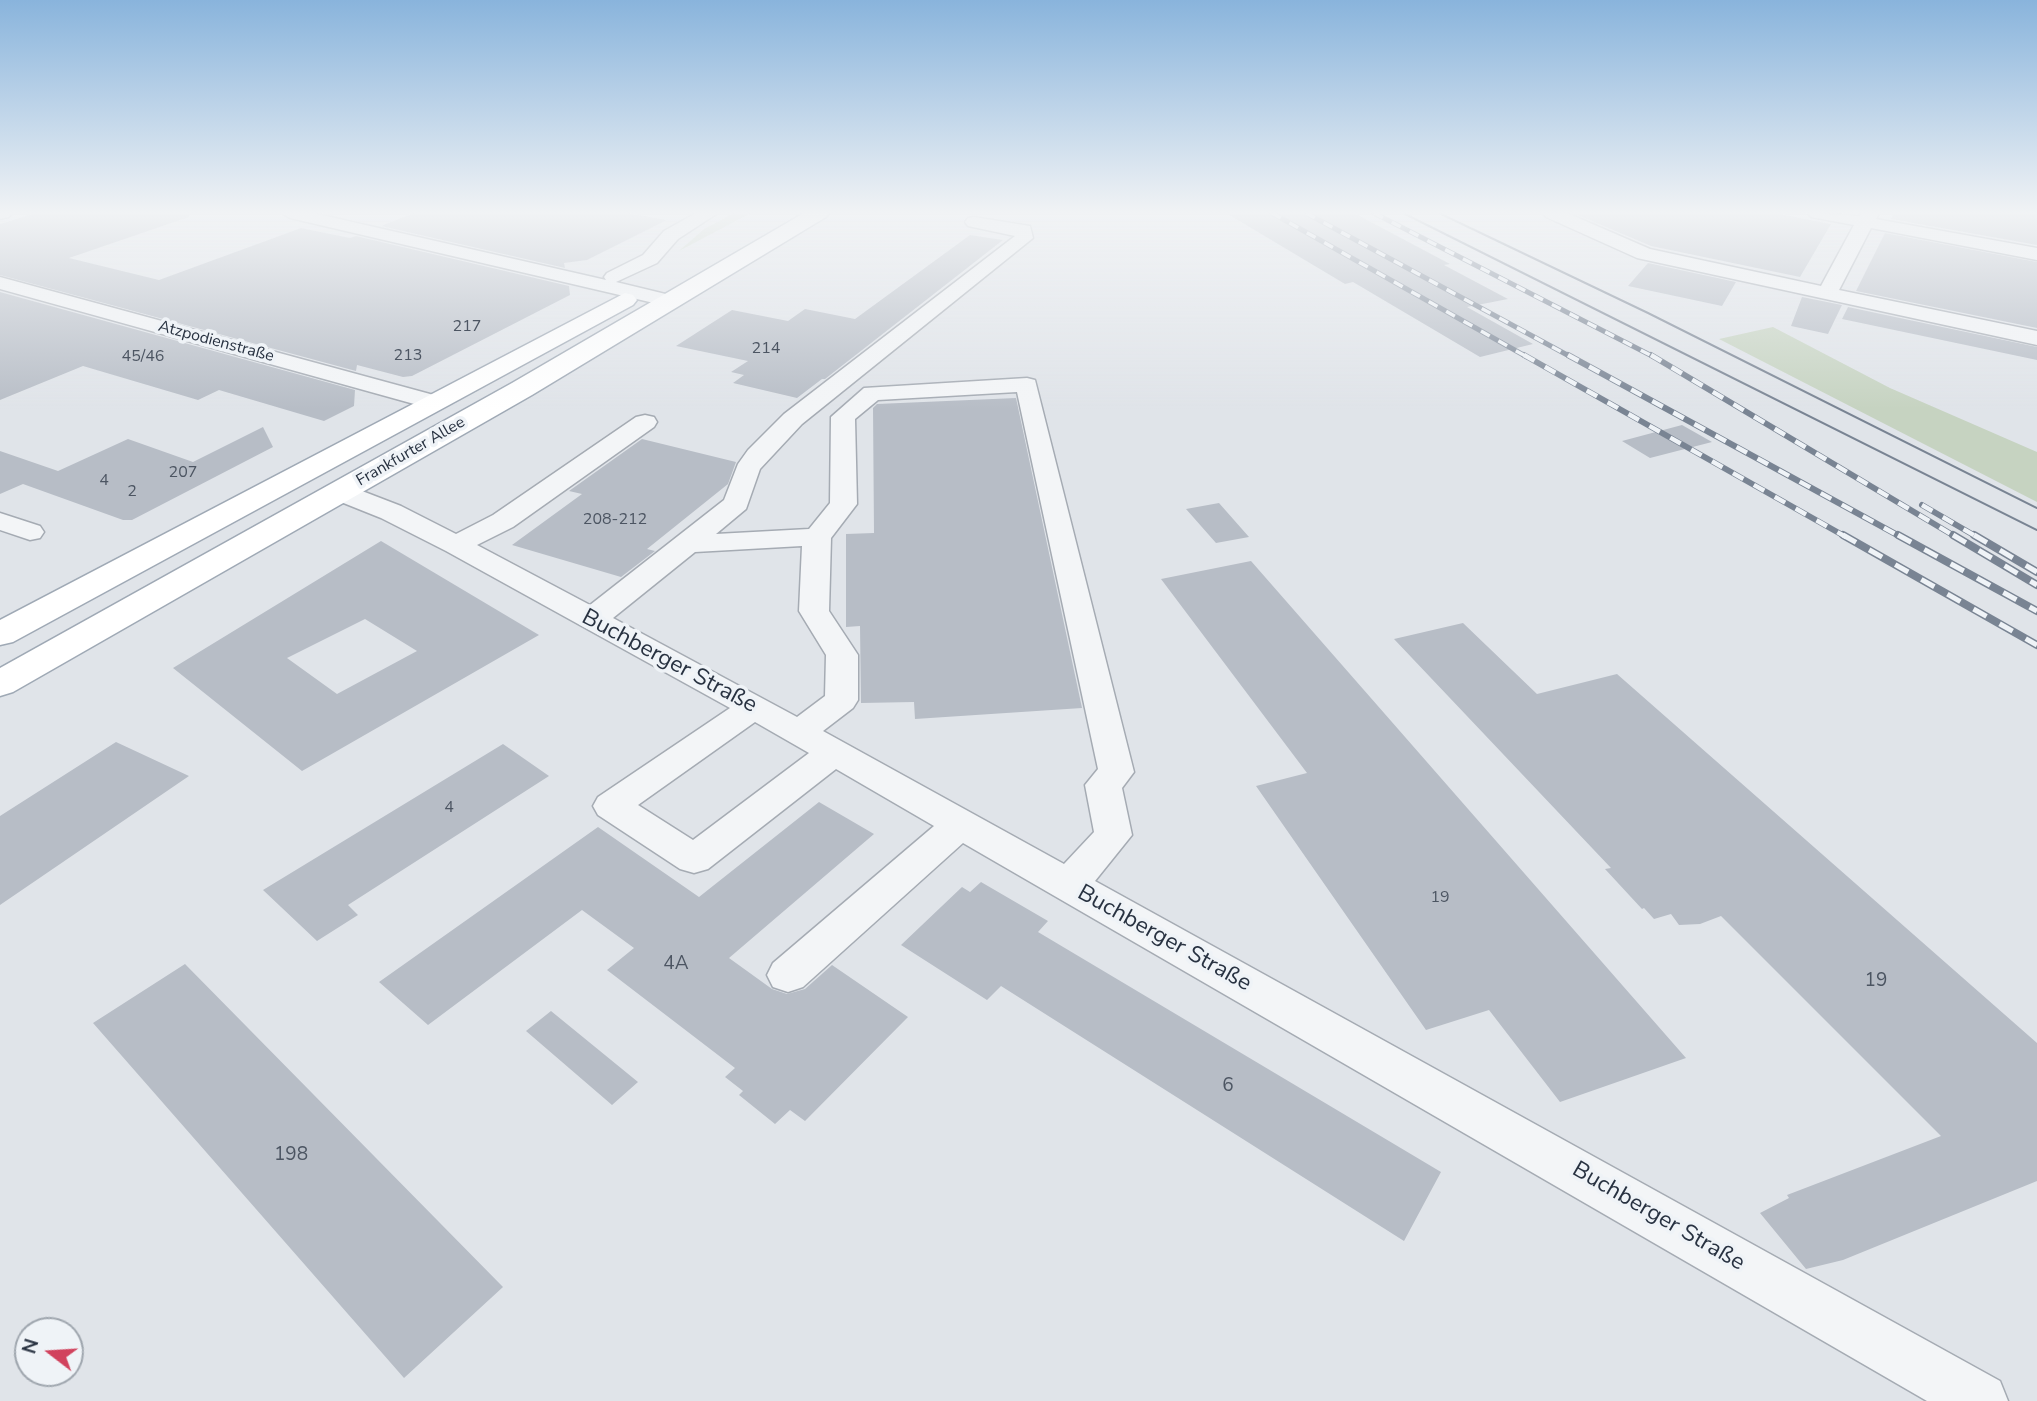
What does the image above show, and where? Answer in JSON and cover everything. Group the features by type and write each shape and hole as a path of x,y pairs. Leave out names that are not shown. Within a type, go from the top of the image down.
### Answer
{"main road":[{"name":"Frankfurter Allee","path":"0,684 340,492 689,278"},
{"name":"Frankfurter Allee","path":"0,634 639,292 670,288"},
{"path":"260,495 340,492 383,452 471,401 478,389 479,378"},
{"path":"340,492 334,479 346,462 429,416 433,402"}],"street":[{"path":"579,278 639,292"},
{"path":"589,618 688,544 736,503 747,469 757,455 793,419 972,278"},
{"path":"1759,278 2037,338"},
{"path":"1828,293 1836,278"},
{"name":"Atzpodienstraße","path":"0,283 433,402"},
{"path":"798,733 841,700 842,655 814,611 817,537 843,504 843,417 872,393 1027,385 1115,772 1103,785 1113,835 1069,885"},
{"path":"456,545 503,521 645,422"},
{"name":"Buchberger Straße","path":"340,492 391,512 456,545 754,707 1980,1401"},
{"path":"656,548 709,505 736,503"},
{"path":"0,521 30,533"},
{"path":"688,544 817,537"},
{"path":"754,707 611,806 694,859 833,753"},
{"path":"788,975 960,824"}],"green space":[{"path":"1773,327 1890,388 2037,452 2037,502 1719,339"}],"building":[{"path":"13,278 537,278 569,286 570,295 412,376 403,377 357,365 356,371"},
{"path":"911,278 954,278 797,398 733,383 744,375 731,372 748,361 676,346 732,310 788,321 805,309 855,319"},
{"path":"1336,278 1469,278 1508,299 1467,307 1533,344 1480,357 1353,282 1345,284"},
{"path":"1635,278 1719,278 1736,282 1722,306 1628,286"},
{"path":"1862,278 2037,278 2037,328 1856,291"},
{"path":"0,292 355,390 354,406 324,421 219,390 198,400 83,366 0,400"},
{"path":"1802,297 1842,305 1828,334 1791,326"},
{"path":"1848,307 2037,347 2037,360 1842,319"},
{"path":"1016,398 1082,708 915,719 914,702 861,703 860,626 846,627 846,534 874,533 873,408 877,404"},
{"path":"1682,425 1712,442 1650,458 1622,441"},
{"path":"263,427 273,447 132,520 123,520 23,484 0,494 0,451 58,471 128,439 193,462"},
{"path":"642,439 736,462 728,484 647,549 655,551 621,577 512,545 582,494 569,491"},
{"path":"1219,503 1249,537 1216,543 1186,509"},
{"path":"381,541 539,635 302,771 173,668","holes":["365,619 417,651 337,694 287,658"]},
{"path":"1251,561 1686,1058 1560,1102 1489,1010 1426,1030 1256,786 1307,773 1161,579"},
{"path":"1463,623 1537,694 1617,674 2037,1043 2037,1181 1843,1260 1806,1269 1760,1213 1789,1198 1787,1195 1941,1136 1721,916 1700,924 1679,925 1671,914 1654,919 1642,909 1605,869 1611,868 1394,639"},
{"path":"116,742 189,776 0,905 0,816"},
{"path":"503,744 549,776 348,905 358,915 317,941 263,890"},
{"path":"819,802 874,834 729,958 772,989 787,994 805,989 832,965 908,1017 805,1121 790,1110 775,1124 739,1095 743,1091 725,1077 735,1068 607,970 634,948 582,910 428,1025 379,982 598,827 699,897"},
{"path":"981,882 1048,921 1038,932 1441,1172 1404,1241 1001,986 987,1000 901,945 962,887 970,892"},
{"path":"185,964 503,1287 404,1378 93,1023"},
{"path":"551,1011 638,1082 612,1105 526,1031"}],"tram line":[{"path":"1534,278 2037,530"},
{"path":"1576,278 2037,508"}],"railway":[{"path":"1388,278 1527,357"},
{"path":"1426,278 1571,357"},
{"path":"1501,278 1654,357"},
{"path":"1524,355 1846,537"},
{"path":"1568,355 1901,537"},
{"path":"1651,355 1956,537"},
{"path":"1922,505 1977,537"},
{"path":"1843,535 2037,645"},
{"path":"1898,535 2037,611"},
{"path":"1953,535 2037,585"},
{"path":"1974,535 2037,572"}]}
